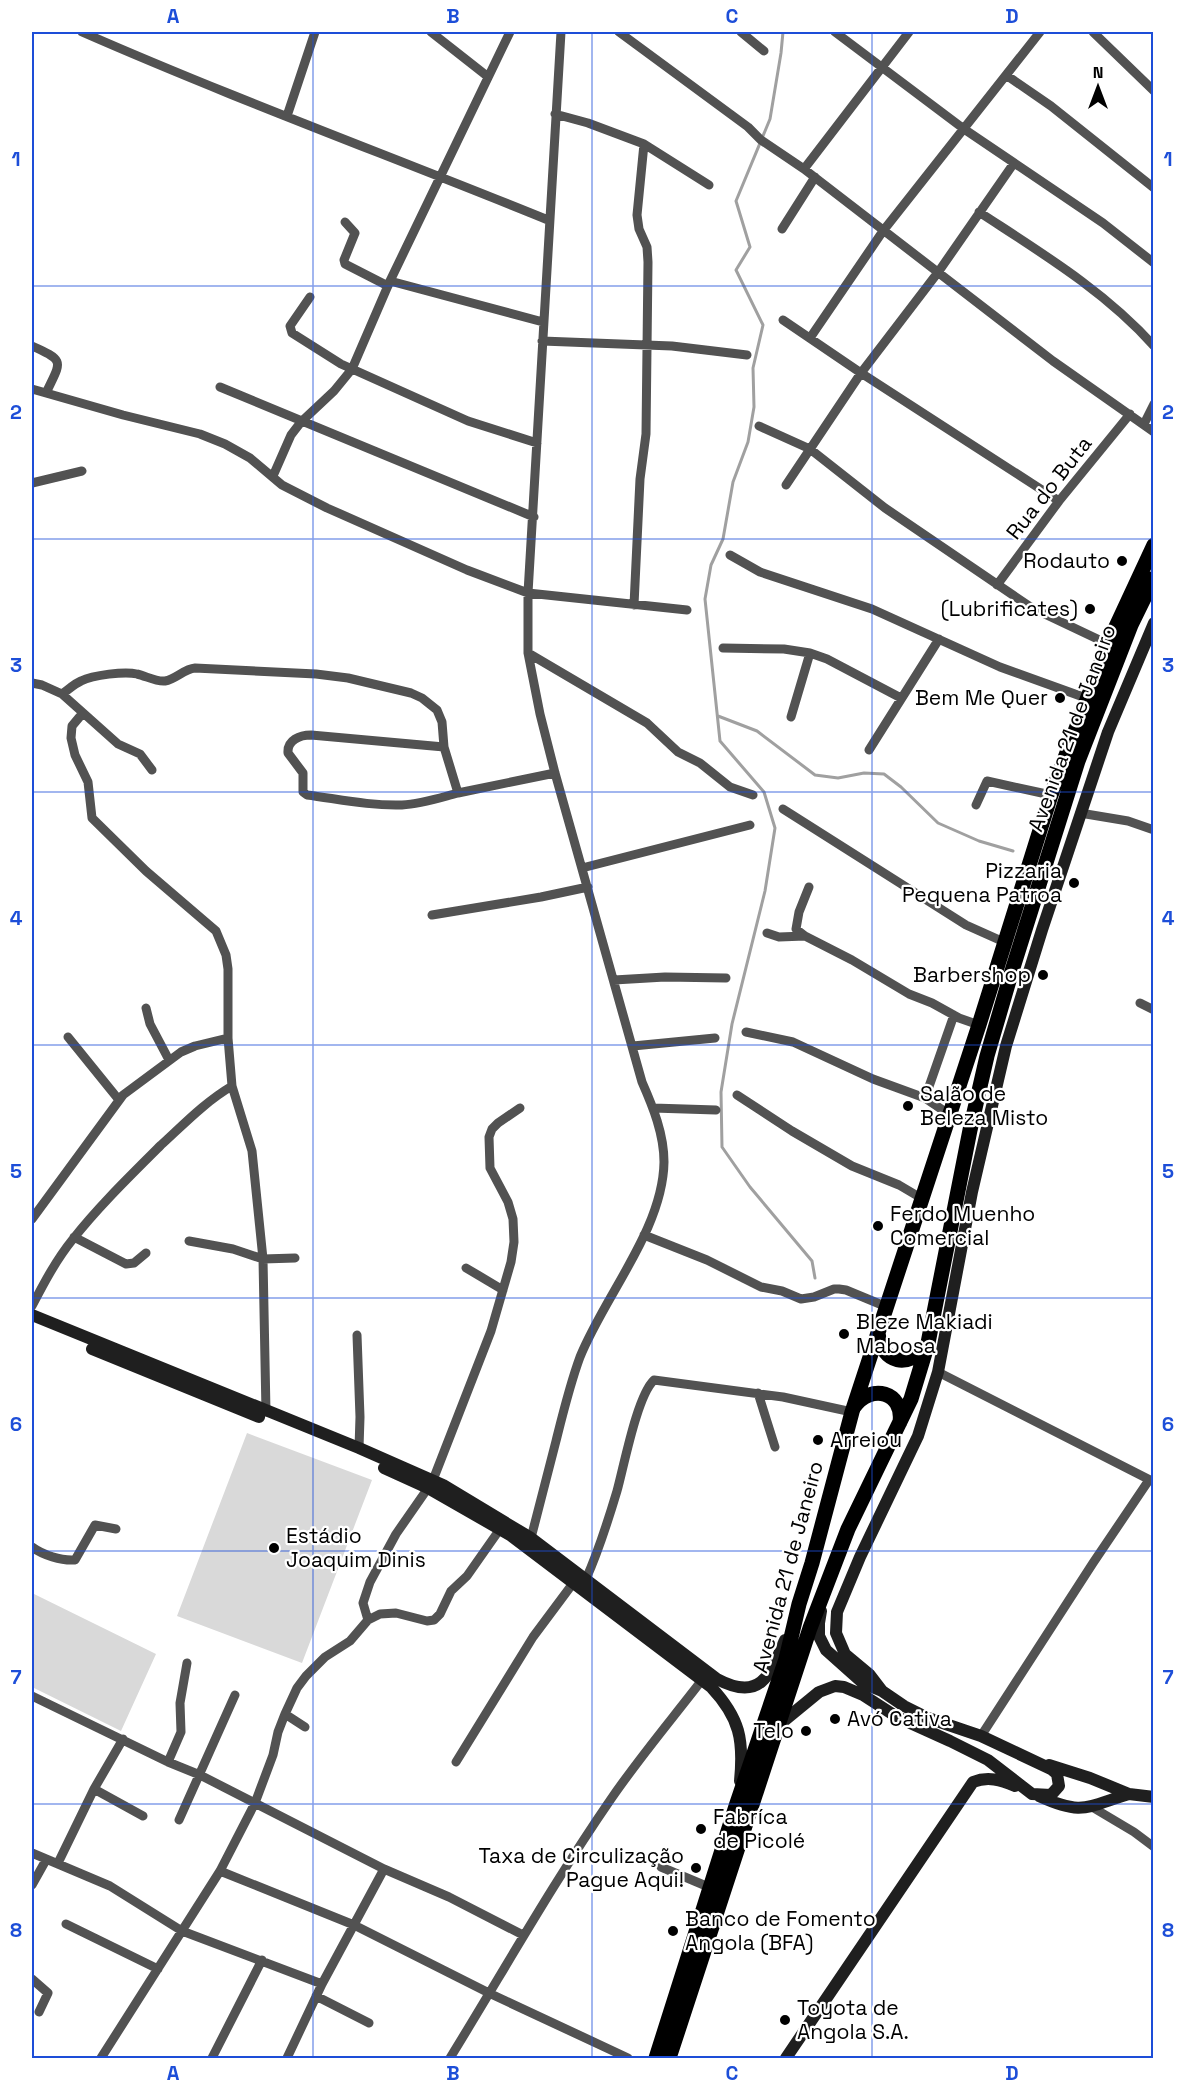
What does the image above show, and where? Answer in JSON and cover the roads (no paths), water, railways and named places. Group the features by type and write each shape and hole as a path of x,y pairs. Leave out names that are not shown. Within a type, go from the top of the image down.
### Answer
{"main road":[{"name":"Avenida 21 de Janeiro","path":"656,2058 736,1806 786,1659 853,1409 979,1025 1050,795 1108,644 1154,544"},
{"name":"Avenida 21 de Janeiro","path":"669,2058 810,1628 848,1529 911,1399 927,1345 987,1056 1011,974 1078,760 1131,625 1154,578"},
{"path":"878,1333 882,1349 887,1355 901,1361 916,1357 927,1345"},
{"path":"853,1409 865,1395 882,1393 896,1402 900,1409 900,1425"}],"street":[{"path":"82,32 182,75 548,220"},
{"path":"287,116 315,32"},
{"path":"431,32 487,76"},
{"path":"273,476 286,442 301,422 334,391 352,369 389,283 510,32"},
{"path":"531,1538 572,1380 596,1323 655,1212 662,1190 664,1160 661,1136 653,1108 642,1083 555,773 528,654 528,593 534,517 548,220 561,32"},
{"path":"741,32 764,51"},
{"path":"835,32 964,129 1103,223 1154,263"},
{"path":"804,169 909,32"},
{"path":"810,338 883,231 1040,32"},
{"path":"1093,32 1154,91"},
{"path":"623,33 748,127 761,140 815,177 1053,361 1154,432"},
{"path":"1005,75 1052,106 1154,188"},
{"path":"555,114 588,123 644,144 710,185"},
{"path":"634,605 640,479 646,434 648,262 647,247 639,229 637,215 644,144"},
{"path":"786,485 861,373 939,272 1014,163"},
{"path":"782,230 815,177"},
{"path":"979,212 1102,296 1154,346"},
{"path":"345,222 355,233 344,260 345,264 389,283 543,322"},
{"path":"310,297 290,326 290,331 341,364 468,421 537,443"},
{"path":"783,320 1059,501"},
{"path":"542,341 672,346 747,355"},
{"path":"32,346 54,356 58,362 46,393"},
{"path":"220,387 534,517"},
{"path":"32,392 46,393 200,434 225,444 250,458 282,485 467,570 528,593 687,610"},
{"path":"1144,424 1154,404"},
{"name":"Rua do Buta","path":"997,585 1059,501 1130,414"},
{"path":"759,426 810,449 885,508 1032,608 1108,644"},
{"path":"32,483 82,471"},
{"path":"730,555 760,572 872,609 1000,667 1086,698"},
{"path":"882,1691 869,1674 845,1654 836,1633 837,1612 860,1557 918,1436 939,1372 972,1192 996,1081 1080,813 1108,732 1154,623"},
{"path":"869,750 939,639"},
{"path":"723,648 784,649 810,653 827,659 901,698"},
{"path":"791,717 810,653"},
{"path":"528,654 647,723 678,752 700,763 730,788 753,795"},
{"path":"62,694 80,681 93,678 126,673 166,681 195,668 316,674 348,678 411,693 430,703 437,710 442,722 444,747 458,794"},
{"path":"32,683 62,694 118,744 140,754 152,770"},
{"path":"82,714 72,726 71,738 75,755 88,782 91,816 146,871 216,931 226,955 232,1086 252,1150 263,1259 266,1412"},
{"path":"444,747 311,735 298,737 291,742 288,753 303,773 303,792 307,795 373,803 401,805 418,803 555,773"},
{"path":"976,805 987,781 1050,795"},
{"path":"783,810 966,925 1004,942"},
{"path":"1080,813 1128,821 1154,830"},
{"path":"582,868 750,825"},
{"path":"432,915 588,887"},
{"path":"809,887 796,922 796,929 909,994 979,1025"},
{"path":"767,933 779,937 805,936"},
{"path":"614,980 665,977 726,978"},
{"path":"1140,1003 1154,1010"},
{"path":"146,1008 150,1024 169,1060"},
{"path":"925,1098 954,1015"},
{"path":"746,1032 793,1042 873,1079 925,1098 950,1115"},
{"path":"68,1037 119,1100"},
{"path":"32,1219 119,1100 169,1060 195,1046 228,1038"},
{"path":"633,1046 715,1038"},
{"path":"32,1306 53,1267 74,1237 150,1156 194,1114 214,1097 232,1086"},
{"path":"737,1095 852,1166 899,1185 921,1198"},
{"path":"368,1620 363,1603 370,1582 396,1534 431,1484 446,1449 455,1419 476,1372 503,1290 514,1242 513,1218 508,1202 490,1168 489,1137 498,1123 520,1108"},
{"path":"653,1108 716,1110"},
{"path":"644,1235 707,1260 761,1287 782,1291 801,1299 839,1289 887,1307"},
{"path":"74,1237 126,1264 134,1263 146,1253"},
{"path":"189,1241 233,1249 263,1259 295,1258"},
{"path":"466,1268 503,1290"},
{"path":"32,1316 359,1448 531,1538 702,1680 725,1703 740,1733 742,1759 736,1806"},
{"path":"32,1324 220,1402 431,1484 580,1581 717,1679 740,1688 750,1688 759,1684 770,1673 799,1604"},
{"path":"357,1335 359,1448"},
{"path":"939,1372 1151,1481 1093,1563 981,1736"},
{"path":"456,1762 533,1637 580,1581 599,1549 630,1437 651,1382 656,1380 720,1390 758,1393 853,1409"},
{"path":"758,1393 775,1447"},
{"path":"32,1547 43,1554 65,1560 75,1560 95,1525 116,1529"},
{"path":"101,2058 220,1871 255,1803 285,1714 297,1688 306,1676 325,1657 350,1641 368,1620 386,1613 427,1621 434,1620 440,1614 451,1591 467,1576 501,1529"},
{"path":"780,1724 819,1692 835,1686 844,1687 863,1695 897,1717 988,1760 1032,1794 1052,1795 1059,1786 1059,1779 1051,1769 981,1736 928,1718 904,1706 882,1691 863,1683 837,1661 826,1650 819,1636 819,1623 830,1574"},
{"path":"168,1762 181,1732 180,1703 187,1664"},
{"path":"450,2058 523,1935 612,1798 702,1680"},
{"path":"178,1820 235,1695"},
{"path":"32,1696 168,1762 200,1775 384,1869 449,1897 523,1935"},
{"path":"285,1714 305,1727"},
{"path":"58,1863 94,1789 123,1739"},
{"path":"1030,1759 1090,1778 1129,1794 1154,1797"},
{"path":"786,2058 973,1782 981,1779 1002,1780 1068,1808 1092,1807 1129,1794"},
{"path":"94,1789 142,1816"},
{"path":"1092,1807 1154,1847"},
{"path":"32,1853 110,1886 182,1930 322,1984"},
{"path":"32,1886 46,1860"},
{"path":"661,1867 711,1888"},
{"path":"286,2058 322,1984 384,1869"},
{"path":"220,1871 354,1925 490,1994 628,2058"},
{"path":"66,1924 158,1969"},
{"path":"212,2058 262,1960"},
{"path":"32,1979 48,1993 39,2012"},
{"path":"316,1996 369,2023"}],"waterway":[{"path":"783,32 770,119 736,201 750,247 736,270 763,325 753,368 754,407 748,442 733,482 723,539 711,565 705,599 720,741 764,792 775,828 765,891 732,1024 721,1092 722,1147 750,1187 812,1261 815,1278"},
{"path":"718,716 757,731 815,775 838,778 864,773 884,774 938,823 979,841 1013,851"}],"place":[{"name":"Rodauto","path":"1122,561"},
{"name":"(Lubrificates)","path":"1090,609"},
{"name":"Bem Me Quer","path":"1060,698"},
{"name":"Pizzaria Pequena Patroa","path":"1074,883"},
{"name":"Barbershop","path":"1043,975"},
{"name":"Salão de Beleza Misto","path":"908,1106"},
{"name":"Ferdo Muenho Comercial","path":"878,1226"},
{"name":"Bleze Makiadi Mabosa","path":"844,1334"},
{"name":"Arreiou","path":"818,1440"},
{"name":"Estádio Joaquim Dinis","path":"274,1548"},
{"name":"Avó Cativa","path":"835,1719"},
{"name":"Telo","path":"806,1731"},
{"name":"Fabríca de Picolé","path":"701,1829"},
{"name":"Taxa de Circulização Pague Aqui!","path":"696,1868"},
{"name":"Banco de Fomento Angola (BFA)","path":"673,1931"},
{"name":"Toyota de Angola S.A.","path":"785,2020"}]}
